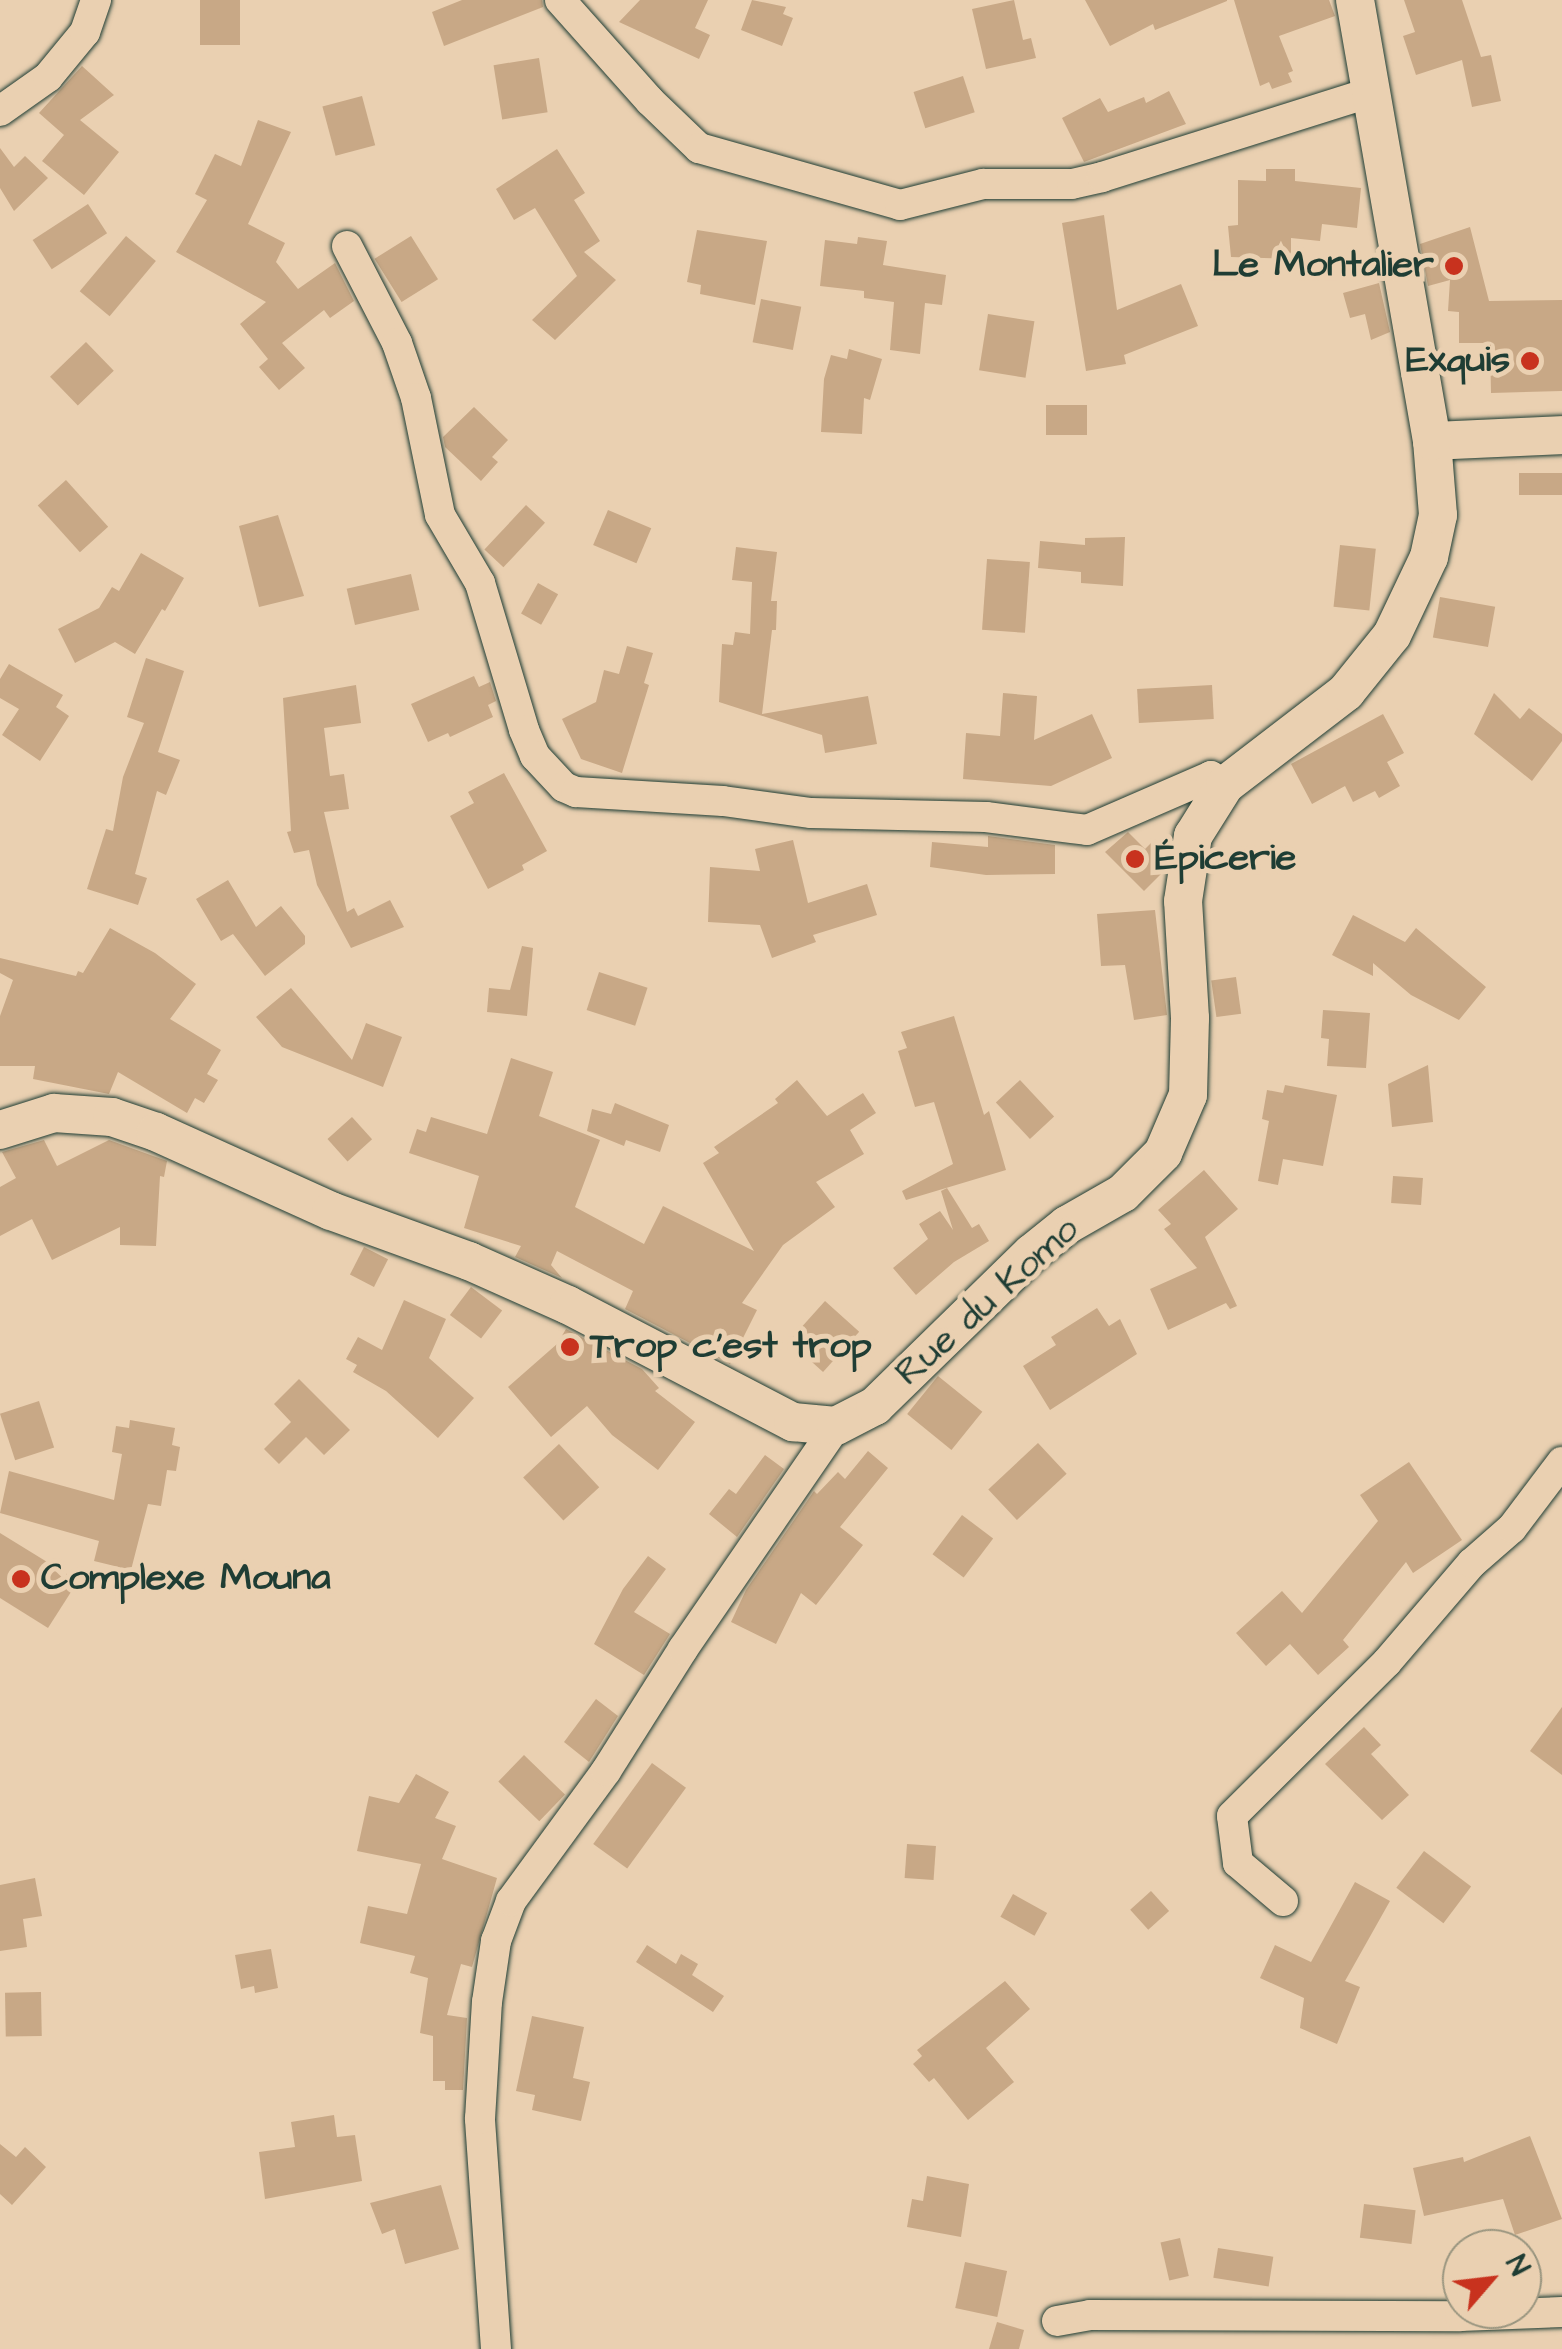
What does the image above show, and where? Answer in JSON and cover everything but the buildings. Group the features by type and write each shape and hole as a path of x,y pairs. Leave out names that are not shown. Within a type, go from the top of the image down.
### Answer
{"street":[{"path":"0,111 48,77 85,32 96,0"},
{"path":"560,0 650,102 699,148 900,205 983,184 1072,184 1102,177 1371,92"},
{"name":"Rue du Komo","path":"836,1426 875,1406 1032,1253 1066,1225 1123,1192 1163,1152 1183,1113 1190,1066 1184,948 1187,868 1193,836 1225,785 1346,692 1392,635 1429,557 1438,514 1432,442 1354,0"},
{"path":"347,246 397,343 416,398 440,515 480,583 524,730 535,756 564,787 576,792 724,800 811,813 986,817 1087,830 1210,776 1225,785"},
{"path":"1432,442 1562,435"},
{"path":"0,1130 32,1118 72,1112 112,1117 156,1132 331,1212 470,1261 568,1305 792,1422 836,1426 683,1649 606,1771 511,1901 496,1941 486,2002 480,2119 496,2349"},
{"path":"1283,1901 1238,1863 1232,1816 1387,1662 1472,1563 1512,1528 1562,1462"},
{"path":"1057,2321 1090,2315 1460,2316 1562,2312"}],"place":[{"name":"Le Montalier","path":"1454,266"},
{"name":"Exquis","path":"1530,361"},
{"name":"Épicerie","path":"1135,859"},
{"name":"Trop c'est trop","path":"570,1347"},
{"name":"Complexe Mouna","path":"21,1579"}]}
